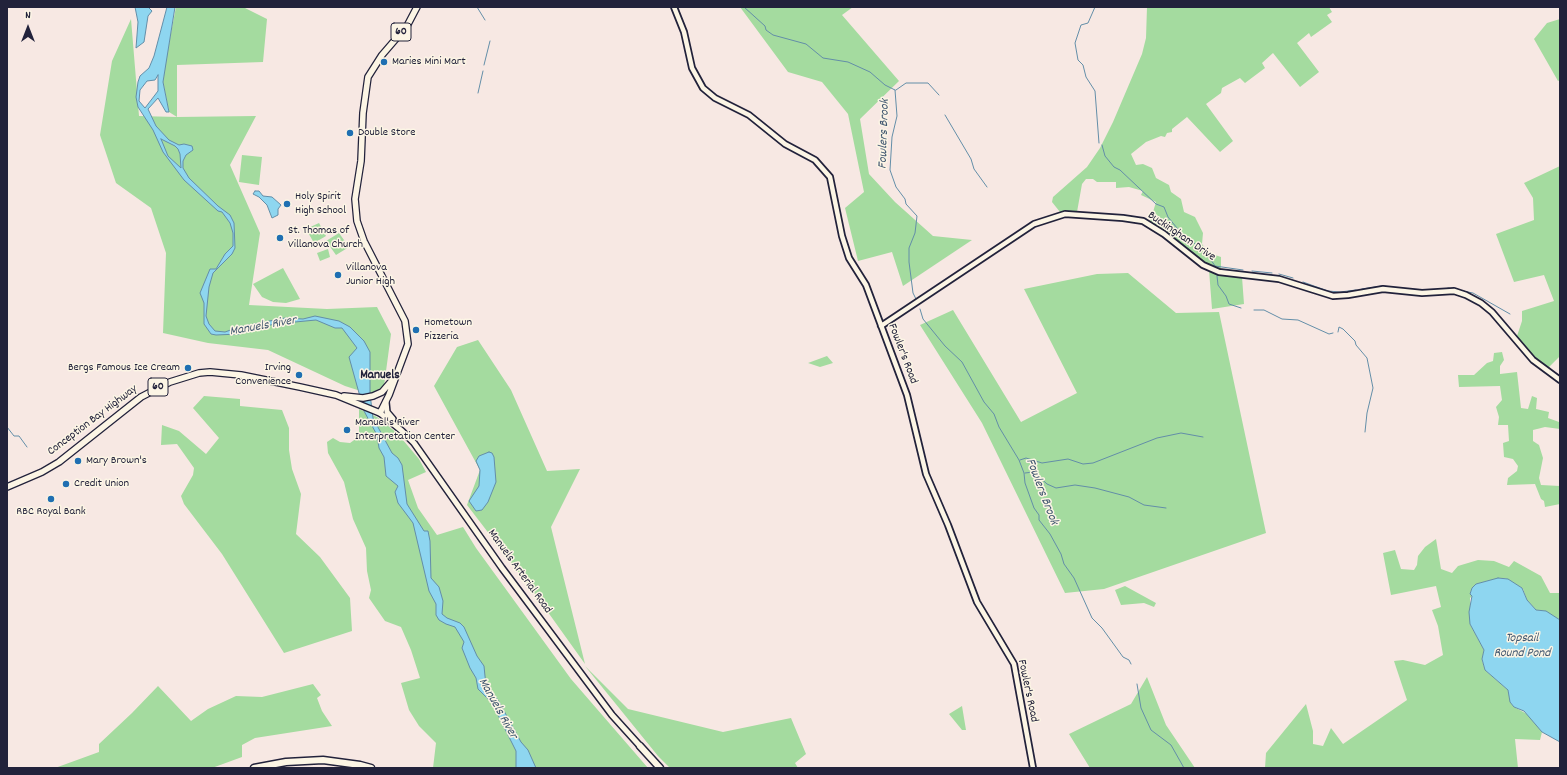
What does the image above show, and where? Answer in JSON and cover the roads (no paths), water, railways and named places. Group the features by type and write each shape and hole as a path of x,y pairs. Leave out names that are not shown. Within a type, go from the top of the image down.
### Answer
{"highway":[{"path":"640,746 656,768"},
{"path":"640,746 660,768"},
{"path":"254,768 286,762 323,760 371,768"}],"main road":[{"name":"60","path":"377,412 386,402 408,344 405,321 364,241 357,221 355,199 361,161 362,113 368,77 378,60 407,26 418,7"},
{"name":"Conception Bay Highway","path":"7,487 42,472 56,464 141,397 170,382 190,375 210,372 241,375 356,400 377,412"},
{"path":"356,400 374,396 382,392 397,374"},
{"path":"386,402 387,412 402,431"},
{"name":"Manuels Arterial Road","path":"377,412 402,431 414,443 518,590 612,715 640,746"}],"street":[{"name":"Fowler's Road","path":"674,7 684,32 693,71 700,84 708,94 751,116 785,144 815,160 827,172 832,184 838,223 849,258 866,285 907,395 926,474 948,525 977,602 1014,664 1033,768"},
{"name":"Buckingham Drive","path":"881,326 1034,224 1065,214 1121,218 1143,221 1164,234 1203,265 1219,272 1279,279 1333,296 1383,289 1422,293 1454,291 1466,295 1481,302 1492,312 1533,360 1560,380"}],"water":[{"path":"135,7 148,7 152,11 148,16 144,42 136,48 138,22"},
{"name":"Manuels River","path":"167,7 175,7 163,82 169,112 166,112 158,98 148,109 156,126 169,140 179,145 184,144 192,146 193,150 186,155 183,161 183,168 189,178 218,206 230,215 234,223 235,248 232,254 213,273 209,287 206,316 209,324 215,331 225,332 239,327 285,318 303,319 315,316 339,321 350,327 364,341 370,352 370,394 373,418 392,453 398,458 402,465 407,504 424,531 428,531 430,541 431,578 439,587 443,601 442,614 447,618 460,623 464,627 477,656 484,666 486,686 498,700 521,742 528,750 536,768 516,768 516,751 492,703 478,689 476,678 470,668 462,648 464,642 455,627 439,620 436,615 436,604 429,591 413,523 398,503 395,492 398,486 386,476 384,457 379,448 377,435 364,411 349,357 357,348 342,328 335,328 316,320 274,324 239,334 216,335 211,334 204,324 204,303 200,293 210,269 216,269 225,254 233,246 233,233 230,223 222,212 218,211 184,180 163,152 153,130 138,107 136,97 138,82 140,76 149,68 154,56","holes":["158,75 158,91 145,108 139,101 140,90 147,81 155,80","161,139 178,149 181,168 168,156"]},
{"path":"255,191 259,191 263,196 272,197 281,205 278,209 278,215 272,218 267,205 259,197 253,194"},
{"path":"489,452 492,453 494,457 496,482 488,502 482,510 476,511 469,501 479,486 480,470 476,461 479,456"},
{"name":"Topsail Round Pond","path":"1498,578 1508,579 1522,588 1527,600 1536,610 1546,611 1560,620 1560,742 1542,732 1524,711 1514,707 1510,702 1508,690 1485,670 1482,659 1484,650 1470,624 1469,612 1472,596 1470,594 1472,588 1476,584"}],"waterway":[{"path":"477,7 485,20"},
{"name":"Fowlers Brook","path":"744,7 765,26 766,30 773,35 806,44 823,58 848,62 870,72 885,85 895,90"},
{"path":"1095,7 1088,23 1081,25 1075,43 1078,60 1083,65 1086,77 1095,91 1099,143"},
{"path":"484,65 490,41"},
{"path":"478,93 483,71"},
{"path":"896,90 906,83 928,83 939,95"},
{"name":"Fowlers Brook","path":"895,90 897,116 892,137 890,170 896,187 905,199 906,204 917,216 915,233 909,248 909,262 913,293 916,299"},
{"path":"945,115 971,159 974,169 987,187"},
{"path":"1102,145 1105,156 1114,167 1120,170 1156,204 1164,207 1168,217 1177,228 1187,238 1205,251 1215,266 1243,270"},
{"path":"1252,271 1272,273"},
{"path":"1279,274 1293,278"},
{"path":"1217,276 1218,285 1226,296 1229,304 1241,308"},
{"path":"1303,282 1328,291 1340,292 1356,290"},
{"path":"1362,289 1382,286 1393,287"},
{"path":"1397,288 1411,289"},
{"path":"1448,288 1473,293 1510,314"},
{"path":"1428,290 1443,289"},
{"path":"1415,290 1423,290"},
{"name":"Fowlers Brook","path":"920,309 923,319 945,346 962,362 984,402 994,414 999,427 1019,460 1024,473 1025,483 1034,508 1039,515 1039,520 1050,534 1061,554 1064,564 1074,578 1092,618 1102,628 1123,657 1129,660 1131,664"},
{"path":"1254,310 1264,310 1282,319 1298,320 1329,334 1333,333"},
{"path":"1338,332 1339,327 1343,329 1355,341 1356,345 1367,358 1373,388 1367,413 1365,432"},
{"path":"7,427 14,436 19,436 27,447"},
{"path":"1020,460 1026,458 1042,463 1068,459 1083,464 1093,463 1157,438 1181,433 1203,437"},
{"path":"1025,473 1034,472 1047,484 1056,488 1075,485 1095,488 1129,497 1144,505 1166,508"},
{"name":"Fowlers Brook","path":"1137,684 1141,708 1151,730 1171,745 1184,768"}],"place":[{"name":"Maries Mini Mart","path":"384,62"},
{"name":"Double Store","path":"350,133"},
{"name":"Holy Spirit High School","path":"287,204"},
{"name":"St. Thomas of Villanova Church","path":"280,238"},
{"name":"Villanova Junior High","path":"338,275"},
{"name":"Hometown Pizzeria","path":"416,330"},
{"name":"Bergs Famous Ice Cream","path":"188,368"},
{"name":"Irving Convenience","path":"299,375"},
{"name":"Manuel's River Interpretation Center","path":"347,430"},
{"name":"Mary Brown's","path":"78,461"},
{"name":"Credit Union","path":"66,484"},
{"name":"RBC Royal Bank","path":"51,499"}],"district":[{"name":"Manuels","path":"380,376"}]}
